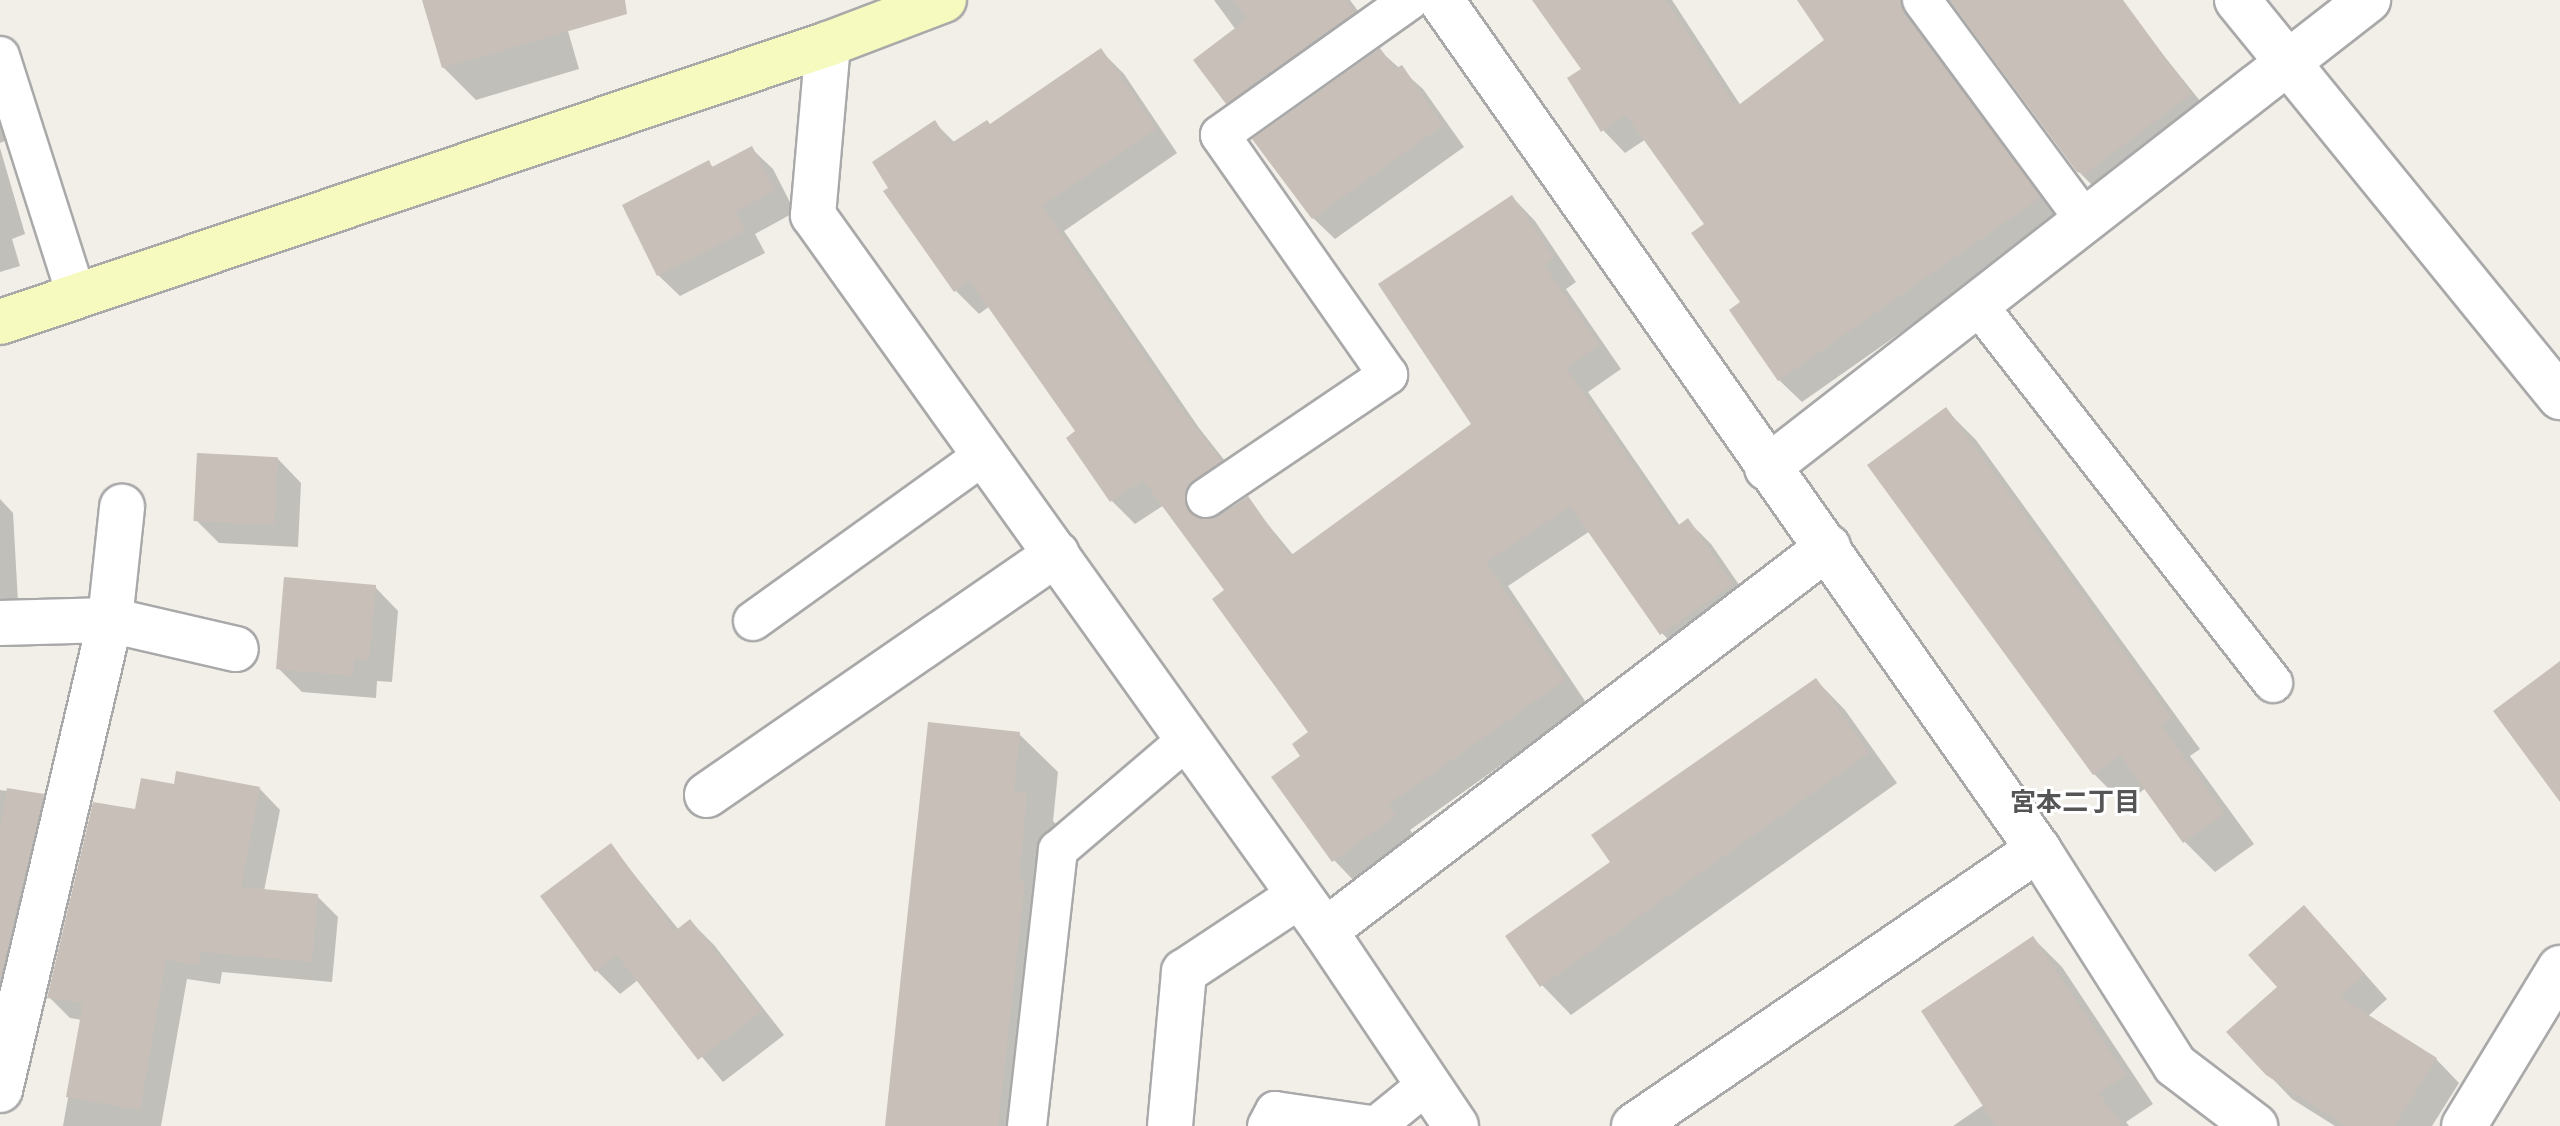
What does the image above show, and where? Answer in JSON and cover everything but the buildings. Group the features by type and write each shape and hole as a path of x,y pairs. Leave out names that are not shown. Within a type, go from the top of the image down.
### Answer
{"street":[{"path":"0,322 828,44 944,0"},
{"path":"1441,0 1767,468 1828,547 2038,849 2175,1065 2255,1126"},
{"path":"2237,0 2560,397"},
{"path":"1767,468 2285,61 2368,0"},
{"path":"828,44 813,215 1325,931 1425,1086 1456,1126"},
{"path":"0,1090 110,620 122,507"},
{"path":"1325,931 1828,547"},
{"path":"707,795 1057,554"},
{"path":"0,623 110,620 236,649"},
{"path":"1634,1126 2038,849"},
{"path":"1170,1126 1184,972 1299,896"},
{"path":"2464,1126 2560,968"}],"lane":[{"path":"1206,498 1388,375 1220,135 1410,0"},
{"path":"1922,0 2084,219"},
{"path":"0,56 77,297"},
{"path":"1977,304 2273,683"},
{"path":"753,621 985,454"},
{"path":"1027,1126 1058,850 1188,739"},
{"path":"1267,1126 1275,1111 1376,1126 1425,1086"}],"district":[{"name":"宮本二丁目","path":"2075,803"}]}
